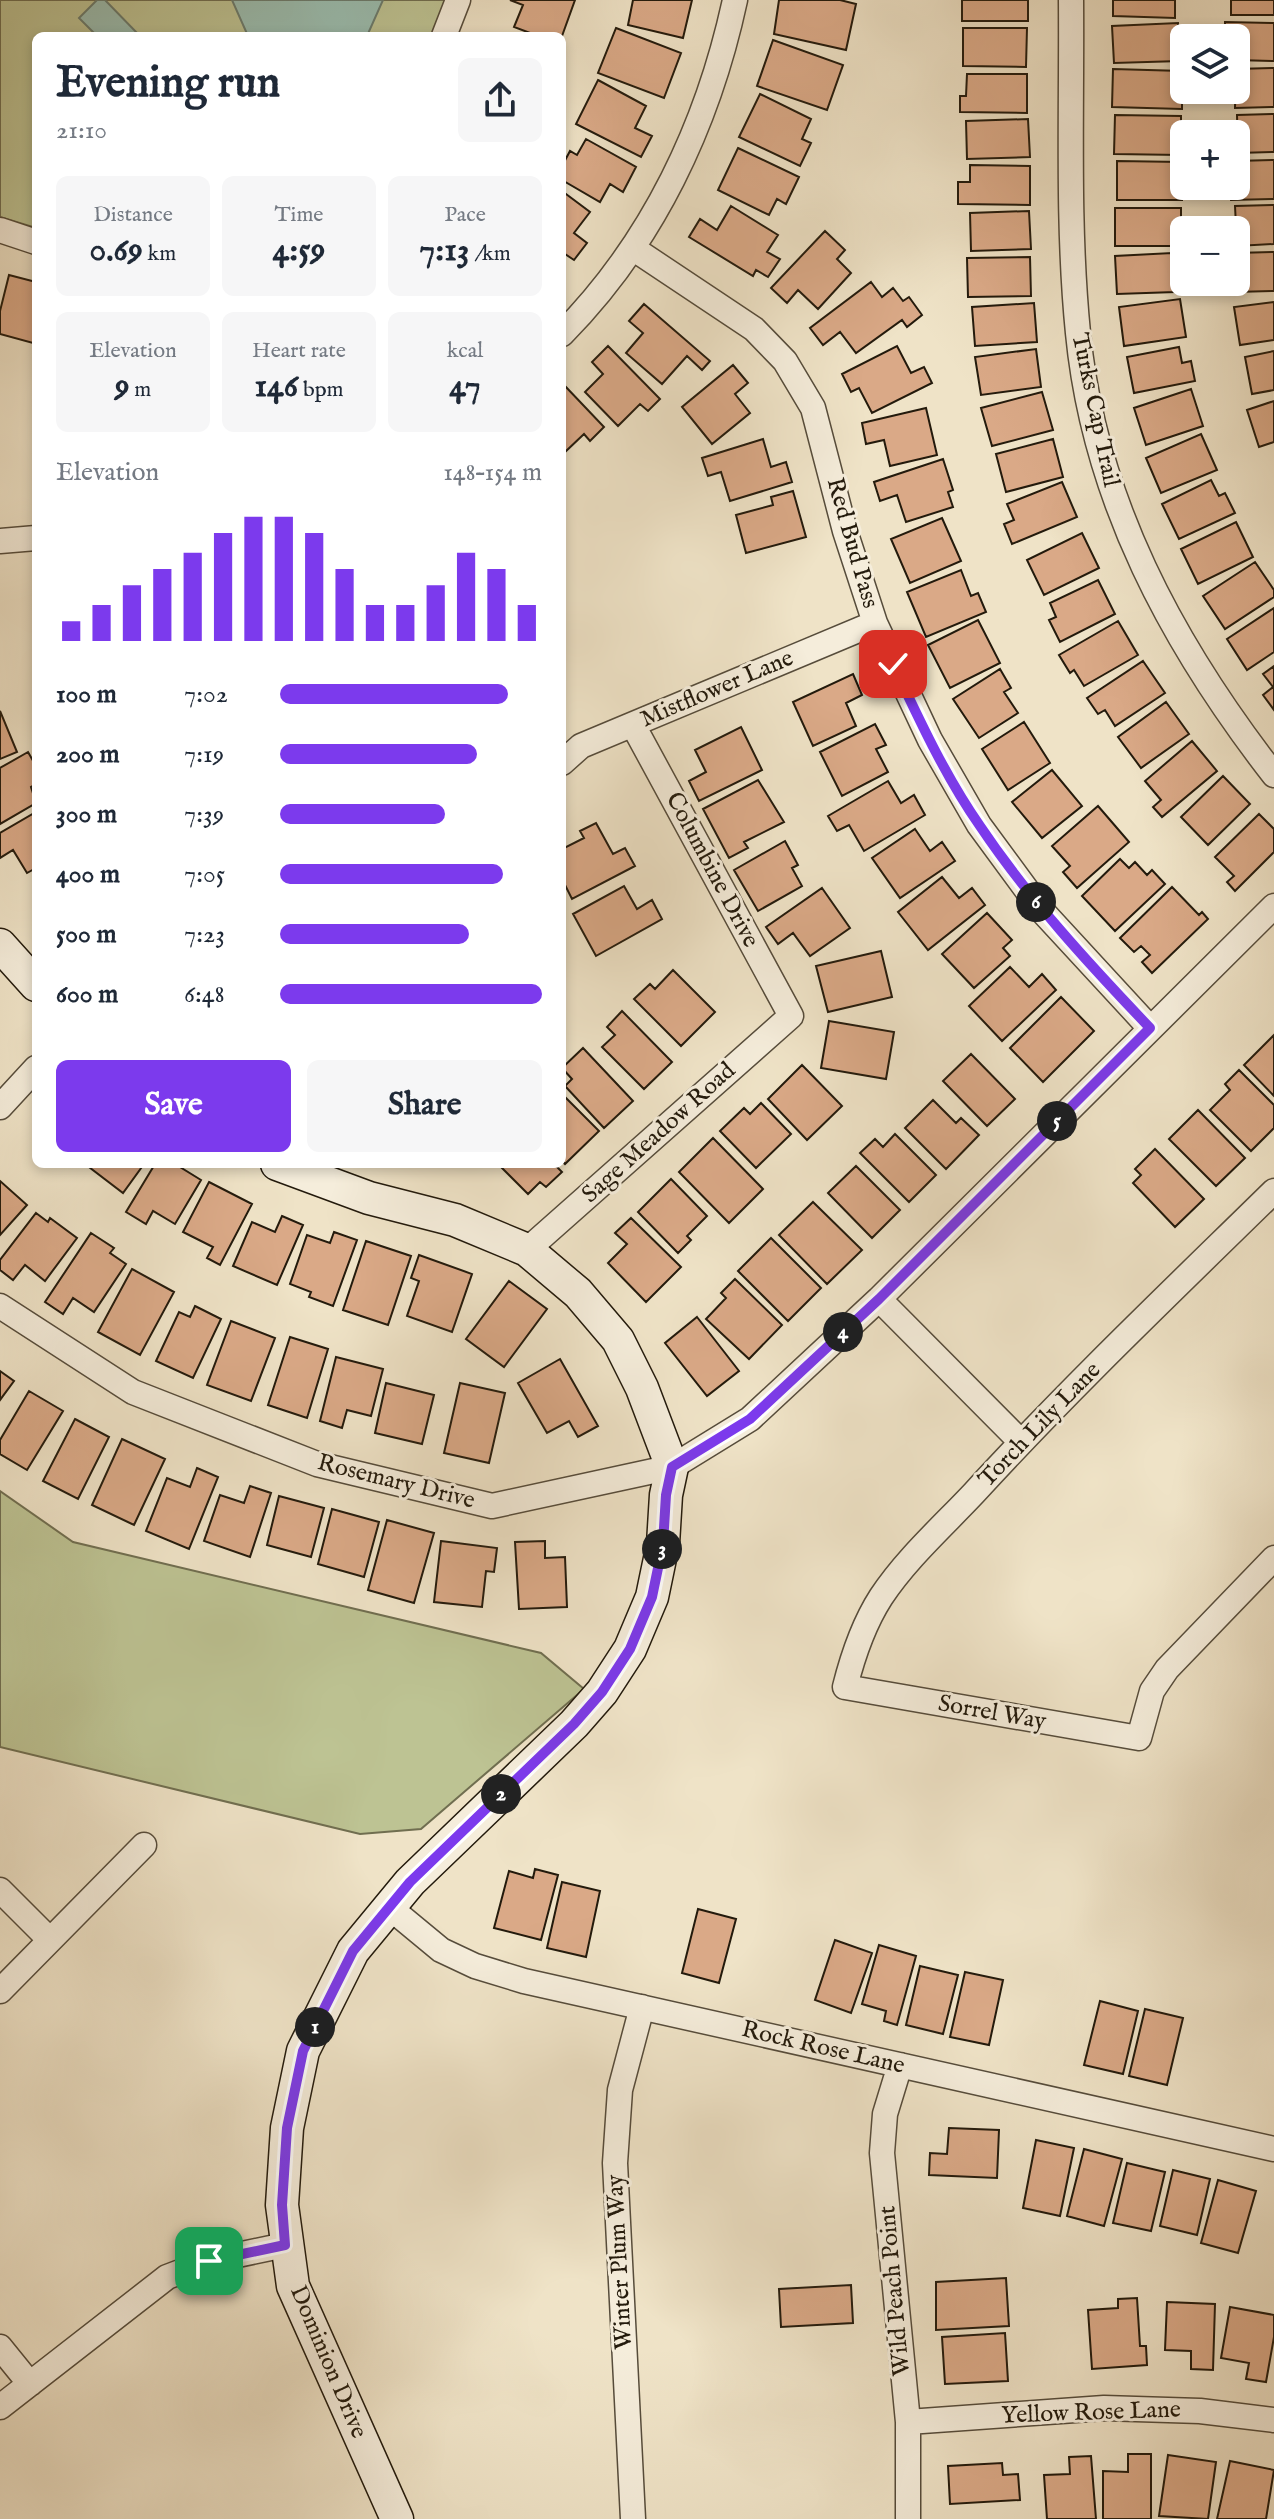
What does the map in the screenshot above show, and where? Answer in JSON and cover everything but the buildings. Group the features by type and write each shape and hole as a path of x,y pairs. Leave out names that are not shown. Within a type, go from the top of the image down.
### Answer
{"street":[{"path":"446,32 458,0"},
{"path":"566,330 586,310 634,249 677,173 701,119 723,55 735,0"},
{"name":"Turks Cap Trail","path":"1071,0 1073,255 1078,335 1091,409 1112,494 1141,566 1179,638 1224,711 1274,775"},
{"path":"0,230 32,241"},
{"name":"Red Bud Pass","path":"634,249 754,329 785,361 813,408 845,531 875,623 930,740 979,825 1043,912 1150,1028"},
{"path":"0,541 32,538"},
{"name":"Mistflower Lane","path":"566,759 581,746 875,623"},
{"name":"Columbine Drive","path":"633,725 791,1016"},
{"name":"Rosemary Drive","path":"0,1306 133,1392 317,1464 492,1506 672,1467 750,1419 879,1299 1274,906"},
{"path":"0,945 32,981"},
{"name":"Sage Meadow Road","path":"527,1250 791,1016"},
{"path":"0,1107 32,1072"},
{"path":"288,1168 369,1198 455,1220 527,1250 578,1293 618,1340 642,1388 672,1467"},
{"name":"Torch Lily Lane","path":"845,1687 854,1650 883,1594 1021,1442 1274,1191"},
{"path":"879,1299 1021,1442"},
{"name":"Dominion Drive","path":"393,2518 293,2286 285,2245 282,2205 287,2128 303,2051 353,1951 410,1882 574,1724 602,1692 630,1649 652,1597 663,1544 666,1495 672,1467"},
{"name":"Sorrel Way","path":"845,1687 1139,1738 1152,1691 1167,1669 1271,1567"},
{"path":"0,1991 144,1845"},
{"path":"0,1890 50,1940"},
{"name":"Rock Rose Lane","path":"389,1907 441,1950 475,1966 524,1981 1274,2149"},
{"name":"Winter Plum Way","path":"633,2519 615,2163 620,2090 642,2007"},
{"name":"Wild Peach Point","path":"900,2065 885,2114 882,2153 908,2422 908,2519"},
{"path":"0,2407 167,2277 209,2261 285,2245"},
{"path":"0,2347 30,2384"},
{"name":"Yellow Rose Lane","path":"908,2422 1104,2408 1200,2411 1274,2420"}],"green space":[{"path":"0,0 448,0 435,32 32,32 32,227 0,217"},
{"path":"0,1491 73,1542 541,1653 584,1689 421,1829 360,1834 0,1747"}],"water":[{"path":"97,0 105,0 136,32 93,32 79,18"},
{"path":"232,0 383,0 369,32 246,32"}],"route":[{"path":"209,2261 285,2245 282,2205 287,2128 303,2051 353,1951 410,1882 574,1724 602,1692 630,1649 652,1597 663,1544 666,1495 672,1467 750,1419 879,1299 1150,1028 1043,912 979,825 930,740 893,664"}]}
